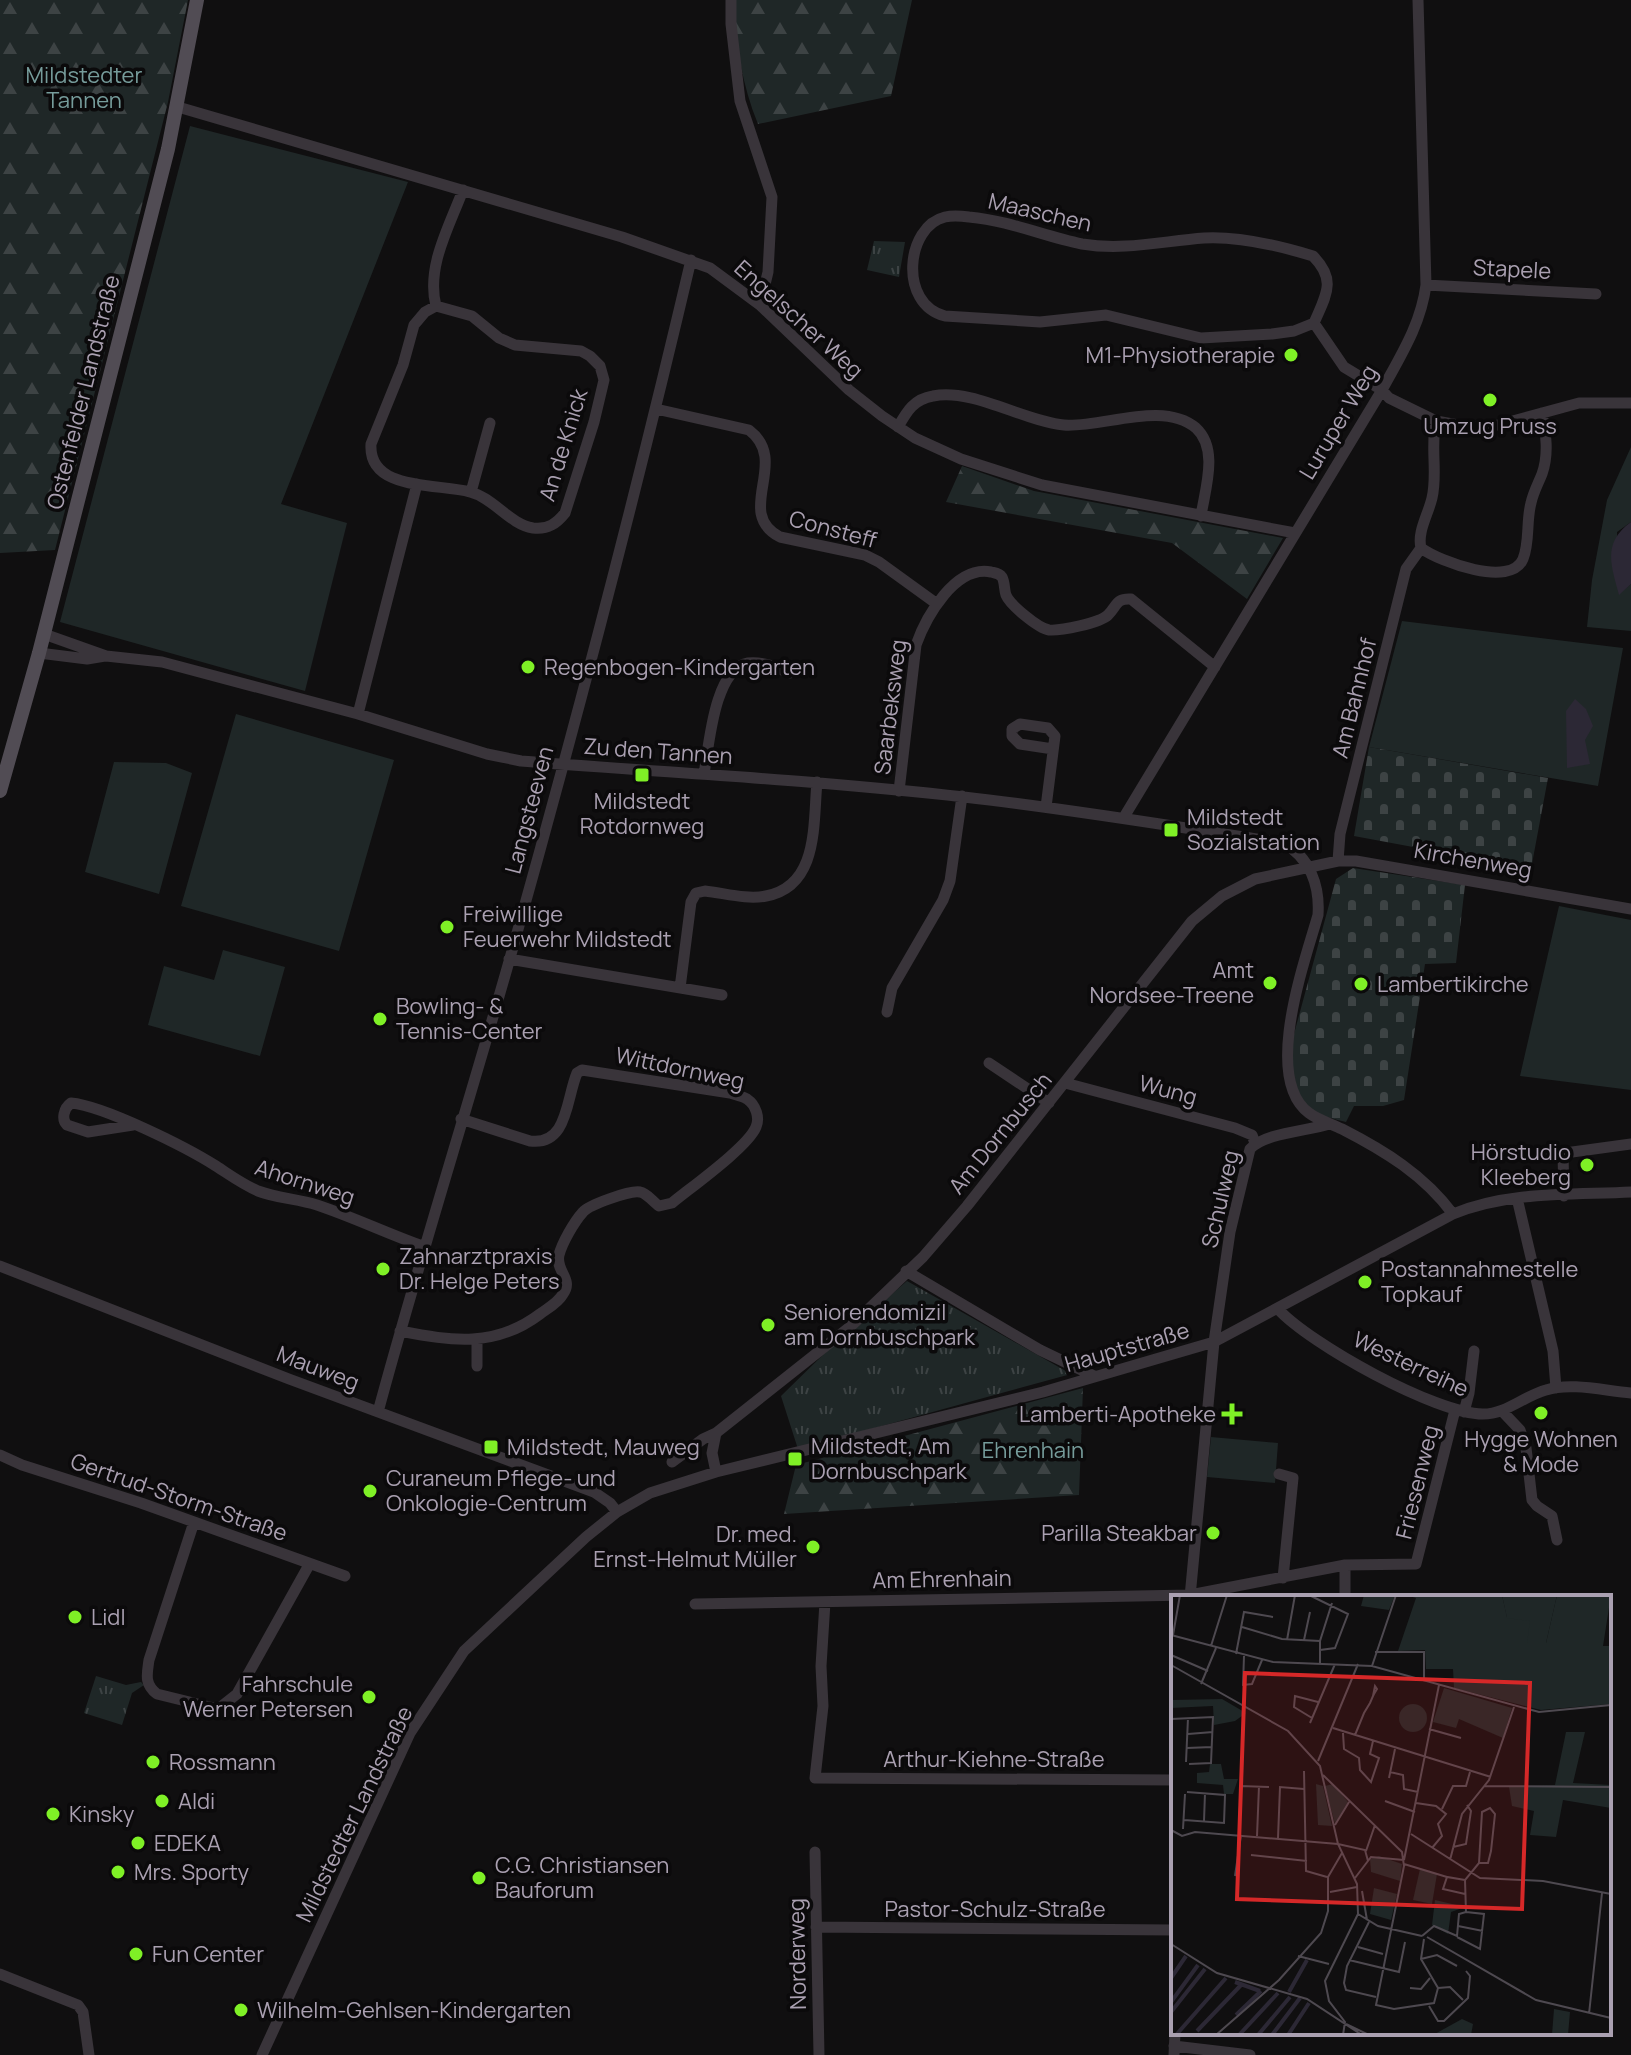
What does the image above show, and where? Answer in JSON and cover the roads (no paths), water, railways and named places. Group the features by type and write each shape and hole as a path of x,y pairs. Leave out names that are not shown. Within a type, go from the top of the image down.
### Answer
{"main road":[{"name":"Ostenfelder Landstraße","path":"0,791 3,766 39,653 178,107 197,0"}],"street":[{"path":"731,0 740,101 772,197 768,272 760,305"},
{"name":"Luruper Weg","path":"1124,817 1382,390 1416,328 1426,285 1418,0"},
{"name":"Engelscher Weg","path":"178,107 463,190 710,268 760,305 849,390 898,427 941,451 1042,485 1295,533"},
{"path":"436,306 431,290 433,272 463,190"},
{"name":"Maaschen","path":"956,216 1001,220 1092,245 1153,245 1226,238 1313,256 1327,276 1328,291 1314,323 1283,332 1201,338 1106,315 1040,322 945,316 933,313 915,292 914,258 921,236 932,224 943,217 956,216"},
{"name":"Langsteeven","path":"378,1412 563,764 656,409 691,260"},
{"name":"Stapele","path":"1426,285 1596,294"},
{"name":"An de Knick","path":"436,306 472,316 499,338 515,345 581,351 600,366 604,380 594,422 565,513 556,524 533,528 515,522 495,505 471,492 393,478 378,468 370,456 371,444 403,365 414,325 425,312 436,306"},
{"path":"1314,323 1344,367 1382,390 1389,398 1436,421 1469,427 1498,425 1579,403 1631,403"},
{"path":"898,427 919,399 937,395 969,399 1045,422 1066,425 1136,416 1159,416 1183,421 1195,427 1207,445 1209,458 1201,516"},
{"name":"Consteff","path":"656,409 749,430 759,438 765,447 766,458 761,508 762,521 767,530 780,537 865,555 937,604"},
{"path":"1421,548 1430,555 1486,572 1507,573 1518,567 1525,547 1531,500 1547,453 1542,413"},
{"name":"Am Bahnhof","path":"1338,861 1340,834 1406,569 1421,548 1421,531 1433,496 1436,421"},
{"path":"471,492 490,423"},
{"path":"358,714 417,484"},
{"name":"Saarbeksweg","path":"899,791 914,654 922,628 952,587 971,574 984,571 997,573 1002,578 1007,599 1045,629 1057,630 1100,621 1109,615 1116,602 1122,598 1131,599 1215,667"},
{"name":"Zu den Tannen","path":"44,634 106,656 162,662 358,714 487,754 563,764 962,796 1124,817"},
{"name":"Zu den Tannen","path":"39,653 87,659 106,656"},
{"path":"704,774 719,695 727,678 738,667 749,663 790,673"},
{"path":"1046,807 1053,749"},
{"path":"680,988 691,902 696,893 766,896 796,882 810,854 817,782"},
{"path":"887,1012 892,988 943,900 950,881 962,796"},
{"path":"1124,817 1283,843 1298,851 1317,889 1318,915 1286,1052 1289,1075 1298,1102 1309,1114 1388,1154 1413,1172 1436,1191 1453,1214"},
{"name":"Kirchenweg","path":"1308,866 1356,861 1631,909"},
{"name":"Am Dornbusch","path":"672,1462 716,1433 851,1326 923,1257 967,1206 1192,921 1222,896 1255,879 1308,866"},
{"path":"509,959 722,995"},
{"path":"989,1063 1049,1103"},
{"name":"Wittdornweg","path":"400,1331 457,1341 511,1332 524,1326 561,1298 568,1284 559,1266 560,1252 583,1212 630,1192 640,1192 659,1206 672,1203 743,1144 755,1130 758,1120 756,1109 748,1100 730,1093 582,1070 577,1073 559,1130 552,1139 541,1143 530,1141 461,1119"},
{"name":"Wung","path":"1065,1083 1235,1128 1252,1135 1255,1143"},
{"name":"Ahornweg","path":"133,1125 81,1132 67,1125 64,1116 66,1106 81,1104 133,1125 185,1148 261,1192 314,1204 425,1247"},
{"name":"Schulweg","path":"1190,1595 1214,1342 1230,1232 1245,1165 1255,1143 1329,1124"},
{"path":"1543,1156 1631,1144"},
{"path":"1563,1154 1564,1196"},
{"name":"Hauptstraße","path":"617,1512 650,1493 716,1472 1043,1392 1214,1342 1474,1205 1517,1198 1631,1192"},
{"path":"1517,1198 1553,1351 1556,1388"},
{"name":"Mauweg","path":"0,1266 594,1492 617,1512"},
{"path":"906,1271 1040,1350 1094,1376"},
{"name":"Westerreihe","path":"1278,1309 1288,1320 1334,1351 1393,1382 1460,1411 1485,1414 1502,1411 1521,1400 1556,1388 1631,1393"},
{"path":"477,1339 477,1366"},
{"name":"Friesenweg","path":"1416,1564 1474,1351"},
{"path":"1502,1411 1520,1430 1526,1448 1532,1500 1552,1516 1557,1540"},
{"path":"716,1433 712,1453 716,1472"},
{"name":"Gertrud-Storm-Straße","path":"0,1455 345,1576"},
{"path":"1279,1474 1293,1478 1283,1578"},
{"name":"Mildstedter Landstraße","path":"262,2055 410,1733 464,1651 617,1512"},
{"path":"194,1522 149,1660 146,1681 157,1694 218,1709 237,1694 309,1565"},
{"name":"Am Ehrenhain","path":"1195,1595 1345,1565 1416,1564"},
{"path":"1345,1565 1345,1595"},
{"name":"Am Ehrenhain","path":"695,1604 1171,1596"},
{"name":"Arthur-Kiehne-Straße","path":"825,1602 821,1666 823,1706 815,1778 1171,1780"},
{"name":"Norderweg","path":"815,1852 819,2055"},
{"name":"Pastor-Schulz-Straße","path":"816,1927 1171,1930"},
{"path":"0,1974 78,2005 83,2012 89,2055"},
{"path":"1174,2045 1250,2055"}],"place":[{"name":"M1-Physiotherapie","path":"1291,355"},
{"name":"Umzug Pruss","path":"1490,400"},
{"name":"Regenbogen-Kindergarten","path":"528,667"},
{"name":"Mildstedt Rotdornweg","path":"642,775"},
{"name":"Mildstedt Sozialstation","path":"1171,830"},
{"name":"Freiwillige Feuerwehr Mildstedt","path":"447,927"},
{"name":"Amt Nordsee-Treene","path":"1270,983"},
{"name":"Lambertikirche","path":"1361,984"},
{"name":"Bowling- & Tennis-Center","path":"380,1019"},
{"name":"Hörstudio Kleeberg","path":"1587,1165"},
{"name":"Zahnarztpraxis Dr. Helge Peters","path":"383,1269"},
{"name":"Postannahmestelle Topkauf","path":"1365,1282"},
{"name":"Seniorendomizil am Dornbuschpark","path":"768,1325"},
{"name":"Hygge Wohnen & Mode","path":"1541,1413"},
{"name":"Lamberti-Apotheke","path":"1232,1414"},
{"name":"Mildstedt, Mauweg","path":"491,1447"},
{"name":"Mildstedt, Am Dornbuschpark","path":"795,1459"},
{"name":"Curaneum Pflege- und Onkologie-Centrum","path":"370,1491"},
{"name":"Parilla Steakbar","path":"1213,1533"},
{"name":"Dr. med. Ernst-Helmut Müller","path":"813,1547"},
{"name":"Lidl","path":"75,1617"},
{"name":"Fahrschule Werner Petersen","path":"369,1697"},
{"name":"Rossmann","path":"153,1762"},
{"name":"Aldi","path":"162,1801"},
{"name":"Kinsky","path":"53,1814"},
{"name":"EDEKA","path":"138,1843"},
{"name":"Mrs. Sporty","path":"118,1872"},
{"name":"C.G. Christiansen Bauforum","path":"479,1878"},
{"name":"Fun Center","path":"136,1954"},
{"name":"Wilhelm-Gehlsen-Kindergarten","path":"241,2010"}],"park label":[{"name":"Mildstedter Tannen","path":"84,88"},
{"name":"Ehrenhain","path":"1033,1450"}]}
